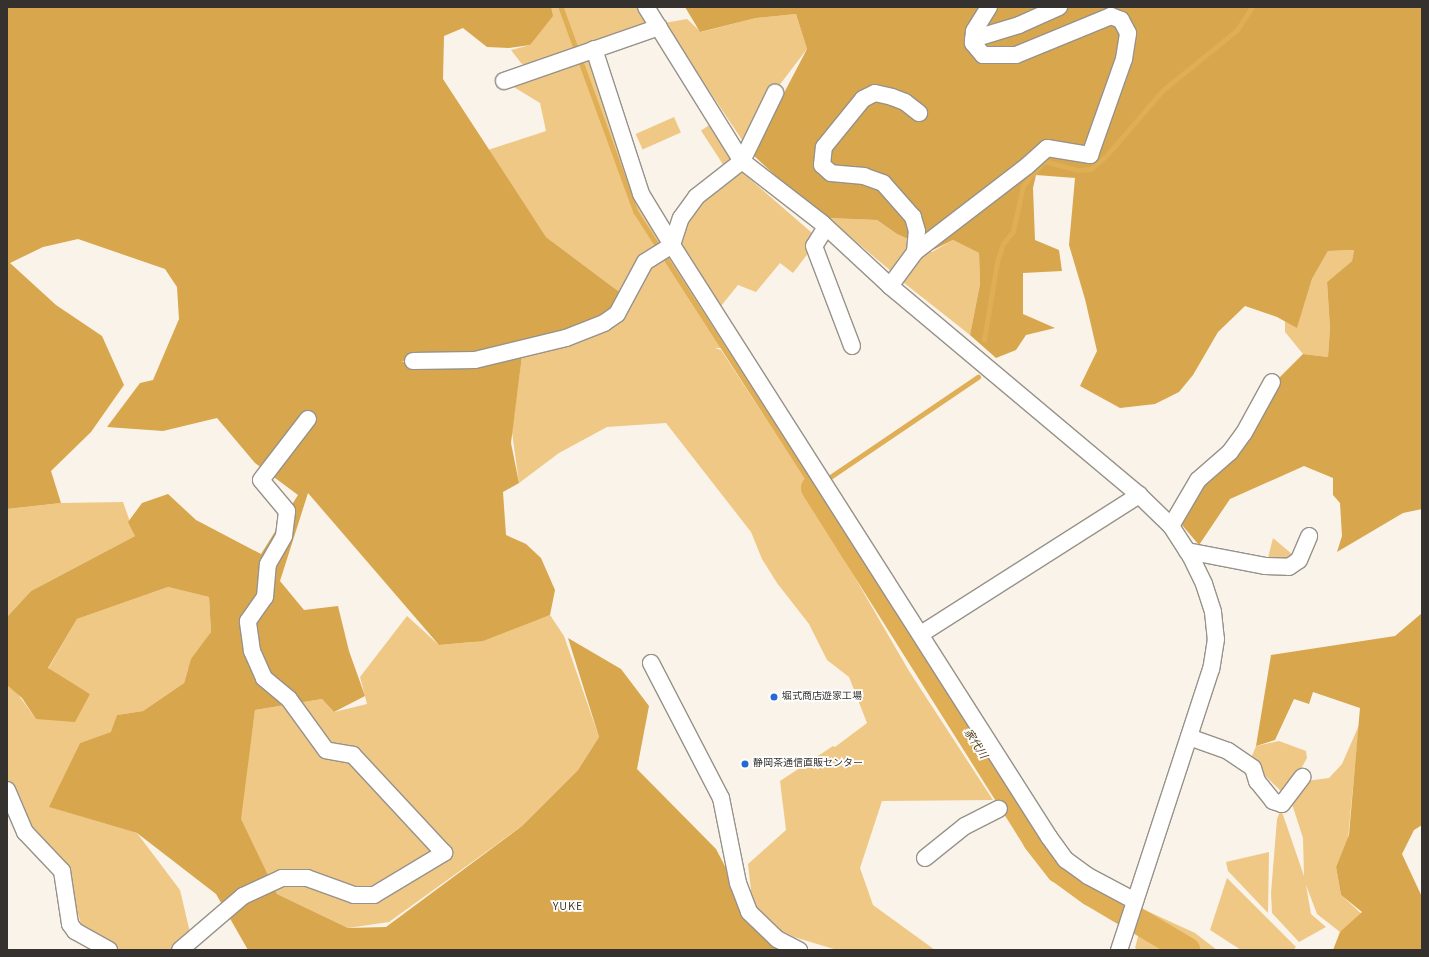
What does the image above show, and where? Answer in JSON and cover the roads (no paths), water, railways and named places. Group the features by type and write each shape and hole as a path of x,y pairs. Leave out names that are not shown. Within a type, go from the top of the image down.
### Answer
{"street":[{"path":"890,286 915,252 1027,166 1047,148 1090,155 1124,59 1128,33 1121,20 1111,16 1016,55 983,55 973,43 974,31 989,7"},
{"path":"973,39 1020,25 1059,7"},
{"path":"648,8 742,161 826,227 890,286 1139,495 1171,526 1187,551 1204,584 1213,612 1216,639 1211,669 1119,950"},
{"path":"504,81 659,27"},
{"path":"592,50 641,194 669,247 823,481 1066,860 1088,876 1135,901"},
{"path":"413,361 475,360 566,338 604,323 617,314 645,262 669,247 681,218 696,197 742,161 775,93"},
{"path":"915,252 917,231 913,217 882,184 864,176 831,173 822,165 824,147 863,99 875,93 892,97 905,102 919,113"},
{"path":"826,227 814,246 852,346"},
{"path":"1171,526 1198,480 1230,452 1244,433 1272,382"},
{"path":"180,950 243,896 282,878 307,878 354,895 374,895 444,853 352,755 326,750 289,699 264,678 252,651 248,621 265,597 268,564 284,536 287,511 261,480 308,420"},
{"path":"921,634 1139,495"},
{"path":"1187,551 1265,566 1289,567 1299,560 1309,536"},
{"path":"651,663 721,798 738,883 749,912 777,938 799,950"},
{"path":"1189,737 1228,751 1252,768 1257,781 1273,801 1282,804 1302,777"},
{"path":"7,790 25,832 62,872 70,924 75,931 109,950"},
{"path":"925,858 965,826 998,809"}],"waterway":[{"path":"561,7 636,212 814,488 978,377"},
{"path":"984,340 997,262 1003,244 1013,231 1023,186 1044,161 1078,170 1091,169 1107,155 1163,90 1237,30 1252,7"},
{"name":"家代川","path":"814,488 1036,841 1059,870 1091,893 1187,950"}],"place":[{"name":"堀式商店遊家工場","path":"774,697"},
{"name":"静岡茶通信直販センター","path":"745,764"}],"district":[{"name":"YUKE","path":"568,907"}]}
